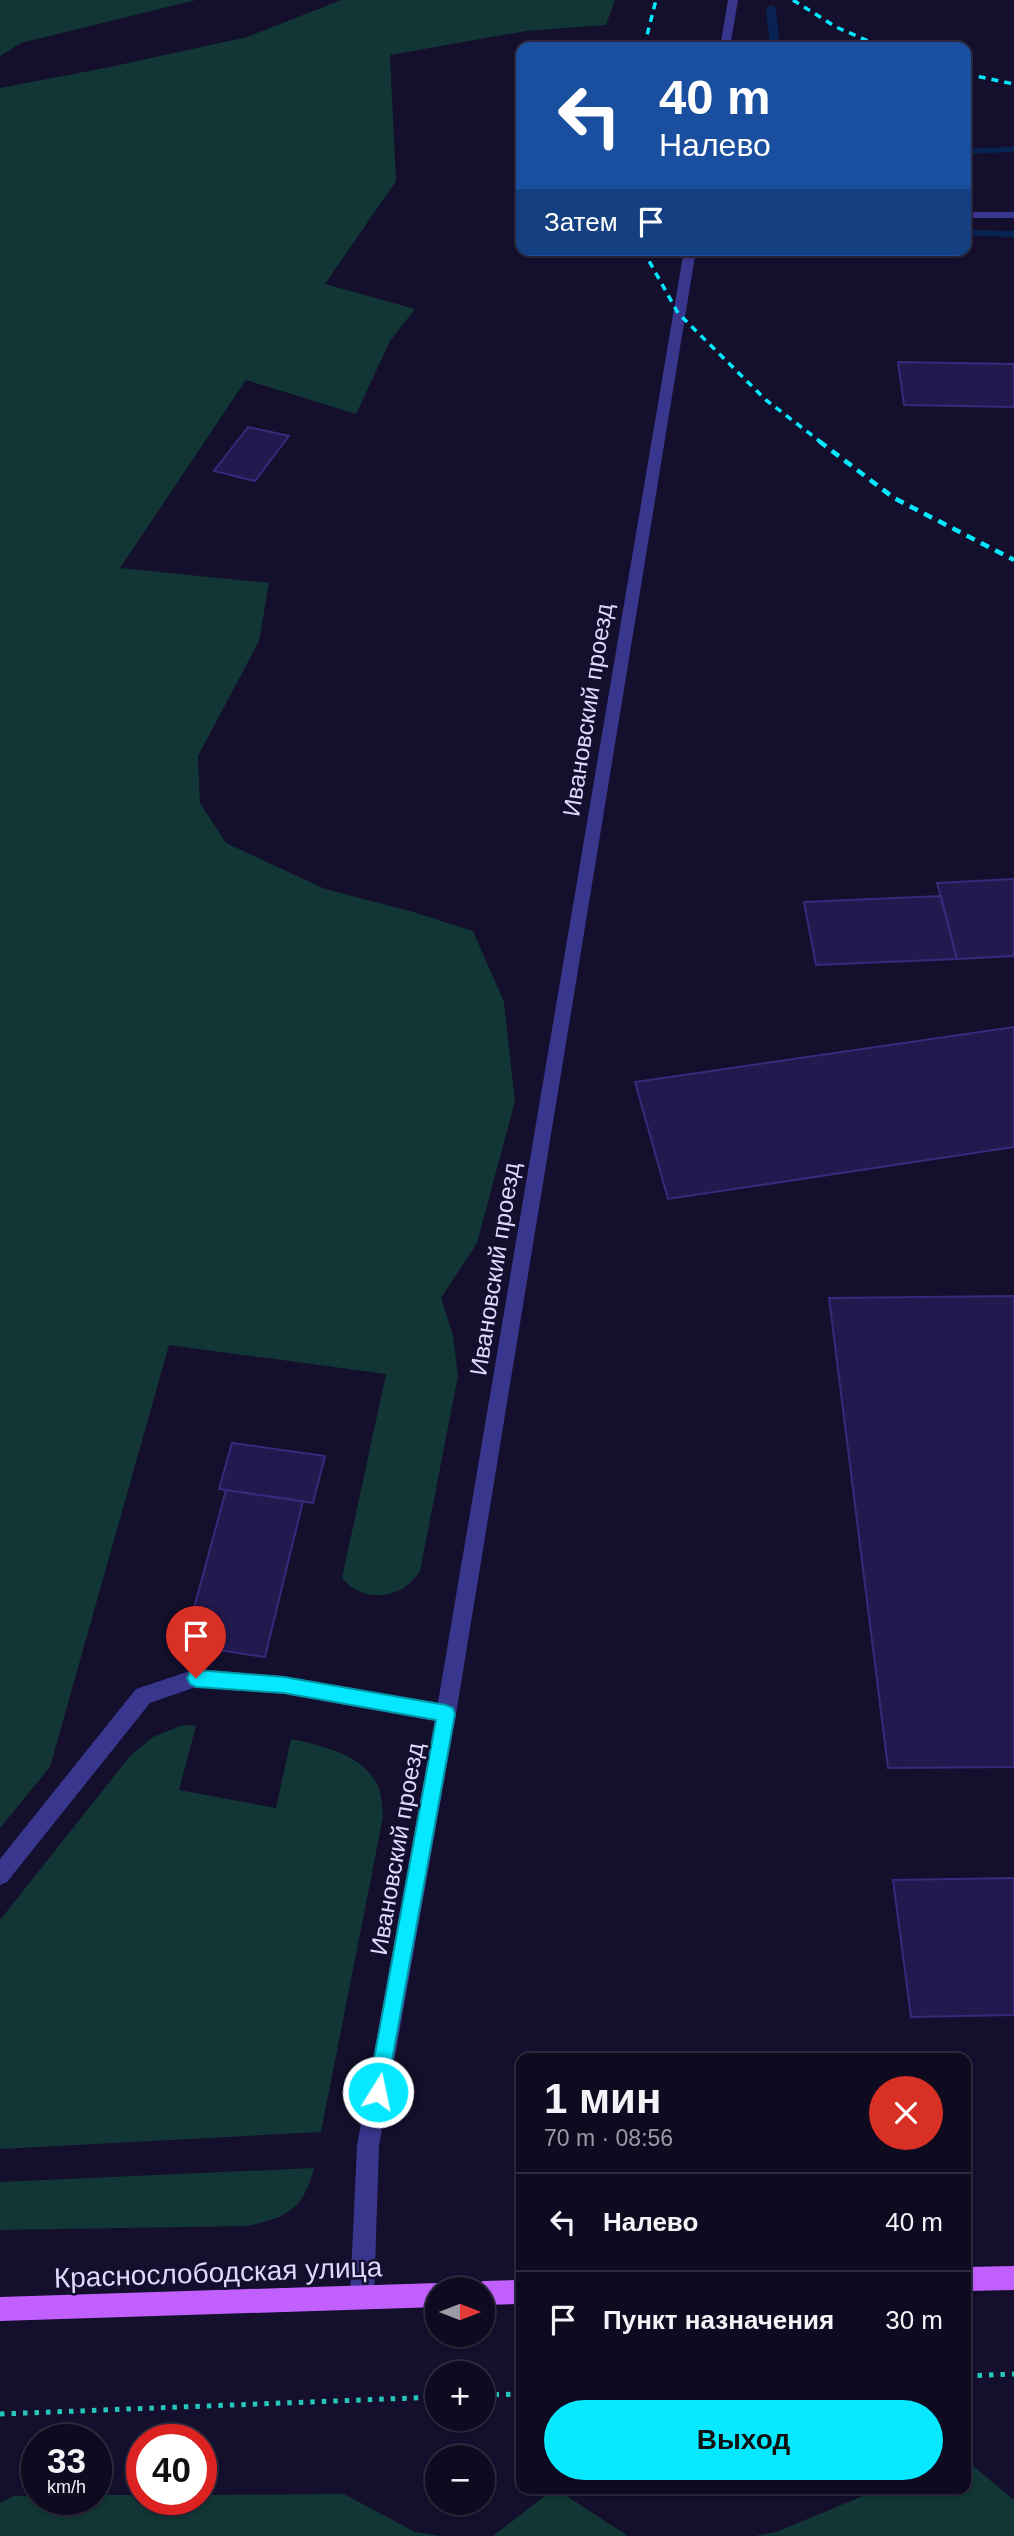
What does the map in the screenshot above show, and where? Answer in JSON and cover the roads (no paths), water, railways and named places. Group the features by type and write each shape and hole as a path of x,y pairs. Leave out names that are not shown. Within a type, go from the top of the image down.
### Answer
{"main road":[{"path":"971,2279 1014,2278"},
{"path":"495,2293 516,2292"},
{"name":"Краснослободская улица","path":"0,2309 425,2295"}],"street":[{"path":"726,42 733,0"},
{"path":"971,215 1014,215"},
{"name":"Ивановский проезд","path":"362,2297 368,2146 446,1714 689,256"},
{"path":"0,1875 143,1696 196,1678 284,1685 446,1714"}],"waterway":[{"path":"771,8 776,42"},
{"path":"971,151 1011,149"},
{"path":"971,233 1014,234"}],"railway":[{"path":"645,42 656,0"},
{"path":"793,0 836,27 870,42"},
{"path":"971,75 1014,84"},
{"path":"646,256 678,313 766,400 822,443"},
{"path":"819,441 894,498 1014,560"}]}
